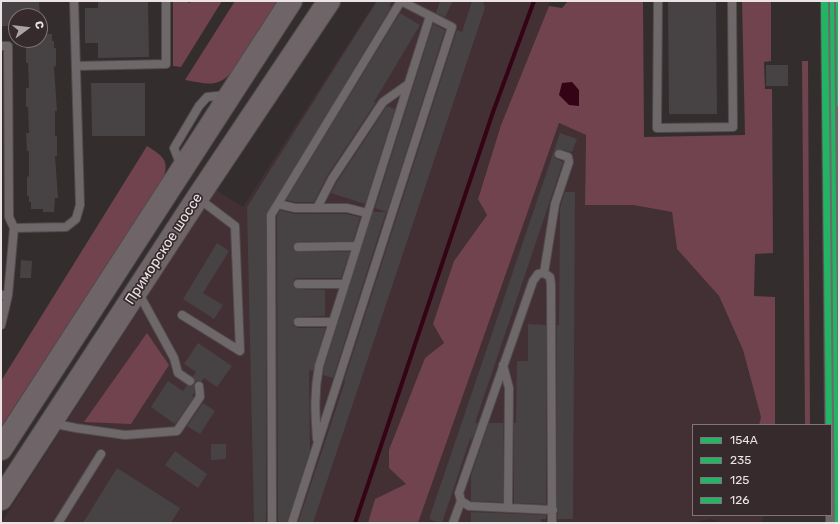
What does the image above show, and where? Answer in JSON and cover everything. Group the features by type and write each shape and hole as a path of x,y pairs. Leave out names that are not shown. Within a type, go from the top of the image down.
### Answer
{"main road":[{"name":"Приморское шоссе","path":"1,449 291,1"},
{"name":"Приморское шоссе","path":"1,499 198,197 329,1"}],"street":[{"path":"817,1 822,424"},
{"path":"832,1 836,120 837,523"}],"lane":[{"path":"14,228 66,227 76,218 80,205 74,1"},
{"path":"76,66 166,64 166,1"},
{"path":"272,523 271,215 401,1 452,27 292,523"},
{"path":"658,1 657,128 733,127 732,1"},
{"path":"317,445 314,410 315,390 319,366 430,16"},
{"path":"1,46 8,46 9,217 14,228 1,325"},
{"path":"317,208 332,179 383,102 406,85"},
{"path":"544,273 555,204 569,162 568,157 559,154"},
{"path":"182,315 240,351 234,226 198,197"},
{"path":"278,204 295,208 348,208 367,213"},
{"path":"298,247 357,246"},
{"path":"452,523 461,501 459,493 533,281 538,274 544,273 550,277 551,285 552,523"},
{"path":"298,284 345,284"},
{"path":"137,290 174,358 178,373 190,381"},
{"path":"298,322 333,322"},
{"path":"503,365 509,388 508,508"},
{"path":"51,423 125,435 177,431 200,397 199,386"},
{"path":"58,523 101,454"},
{"path":"461,501 469,506 552,510"}],"shaded area":[{"path":"173,1 185,1 190,3 191,1 222,1 181,67 173,66"},
{"path":"235,1 278,1 232,72 216,83 210,84 185,80"},
{"path":"376,1 549,1 549,6 501,125 478,198 487,215 454,261 433,324 444,343 425,358 389,468 407,484 375,499 368,523 1,523 216,190 243,207"},
{"path":"568,1 643,1 644,137 745,135 742,1 771,1 771,61 764,62 765,89 772,89 773,253 755,254 754,296 775,297 775,424 759,424 761,417 743,350 719,296 677,249 672,212 633,205 585,205 586,135 559,123 418,523 368,523 375,499 406,484 389,468 389,450 425,358 444,343 433,324 454,261 487,215 478,199 501,125 549,6 562,8"},
{"path":"802,61 808,61 810,424 805,424"},
{"path":"572,82 579,90 579,106 569,105 559,95 562,83"},
{"path":"559,123 586,135 585,205 633,205 672,212 677,249 719,296 743,350 761,417 759,424 692,424 692,516 764,516 761,523 722,523 712,519 691,523 418,523"},
{"path":"147,146 164,160 166,168 162,181 1,427 1,381"},
{"path":"147,333 169,365 131,424 84,422"}],"building":[{"path":"1,1 39,1 39,8 8,8 8,26 1,26"},
{"path":"98,1 148,1 149,57 98,58 98,43 85,43 85,8 98,8"},
{"path":"377,1 392,1 389,6 391,7 266,215 266,523 254,523 247,207"},
{"path":"440,1 453,1 445,17 436,13"},
{"path":"472,1 483,1 485,8 313,523 298,523 345,382 344,381 457,30 462,32"},
{"path":"668,1 716,1 717,114 669,114"},
{"path":"400,13 420,25 374,102 376,102 327,176 314,202 296,202 286,200"},
{"path":"433,24 445,30 387,212 375,208"},
{"path":"48,34 52,34 54,48 56,48 56,66 54,67 57,111 55,111 55,136 57,136 57,156 55,156 58,198 55,198 54,212 43,212 43,209 31,209 31,202 29,202 29,196 27,196 29,151 27,151 26,133 29,133 28,107 26,107 26,88 29,88 28,63 26,63 26,48 48,48"},
{"path":"766,65 788,65 788,86 766,86"},
{"path":"91,83 145,83 145,136 92,136"},
{"path":"387,106 395,109 365,204 331,193 337,182"},
{"path":"560,133 577,139 572,152 558,149 554,152 555,158 563,162 475,423 478,423 471,442 471,436 442,523 440,523 429,519"},
{"path":"565,192 575,192 573,519 557,519 557,325 559,325 560,208"},
{"path":"280,210 295,214 346,214 360,217 353,241 298,242 295,243 293,247 294,250 298,252 350,252 341,278 298,278 295,279 293,284 293,287 298,289 325,290 325,316 296,317 293,325 298,328 325,329 313,371 309,370 310,451 287,523 278,523 277,217"},
{"path":"373,212 386,212 333,378 323,375 324,367"},
{"path":"217,243 229,251 203,293 223,305 214,319 183,299"},
{"path":"21,260 32,261 31,278 20,278"},
{"path":"528,324 546,325 546,504 514,503 514,423 516,423 517,361 528,361"},
{"path":"198,343 232,366 217,387 204,378 202,381 195,382 193,376 196,372 184,364"},
{"path":"168,381 183,391 187,385 194,385 194,393 192,396 194,397 175,424 151,407"},
{"path":"203,403 215,411 200,434 187,426"},
{"path":"489,423 503,423 503,502 471,501 471,476"},
{"path":"211,444 226,444 226,459 211,460"},
{"path":"175,451 207,474 198,488 165,465"},
{"path":"117,468 180,508 171,523 83,523"},
{"path":"471,512 546,515 546,519 541,519 541,523 471,523"}],"waterway":[{"path":"355,523 493,112 534,1"}],"transit line":[{"name":"126","path":"823,1 828,424"},
{"name":"235","path":"826,1 830,424"},
{"name":"154А","path":"832,1 837,523"},
{"name":"125","path":"838,1 839,105"}]}
